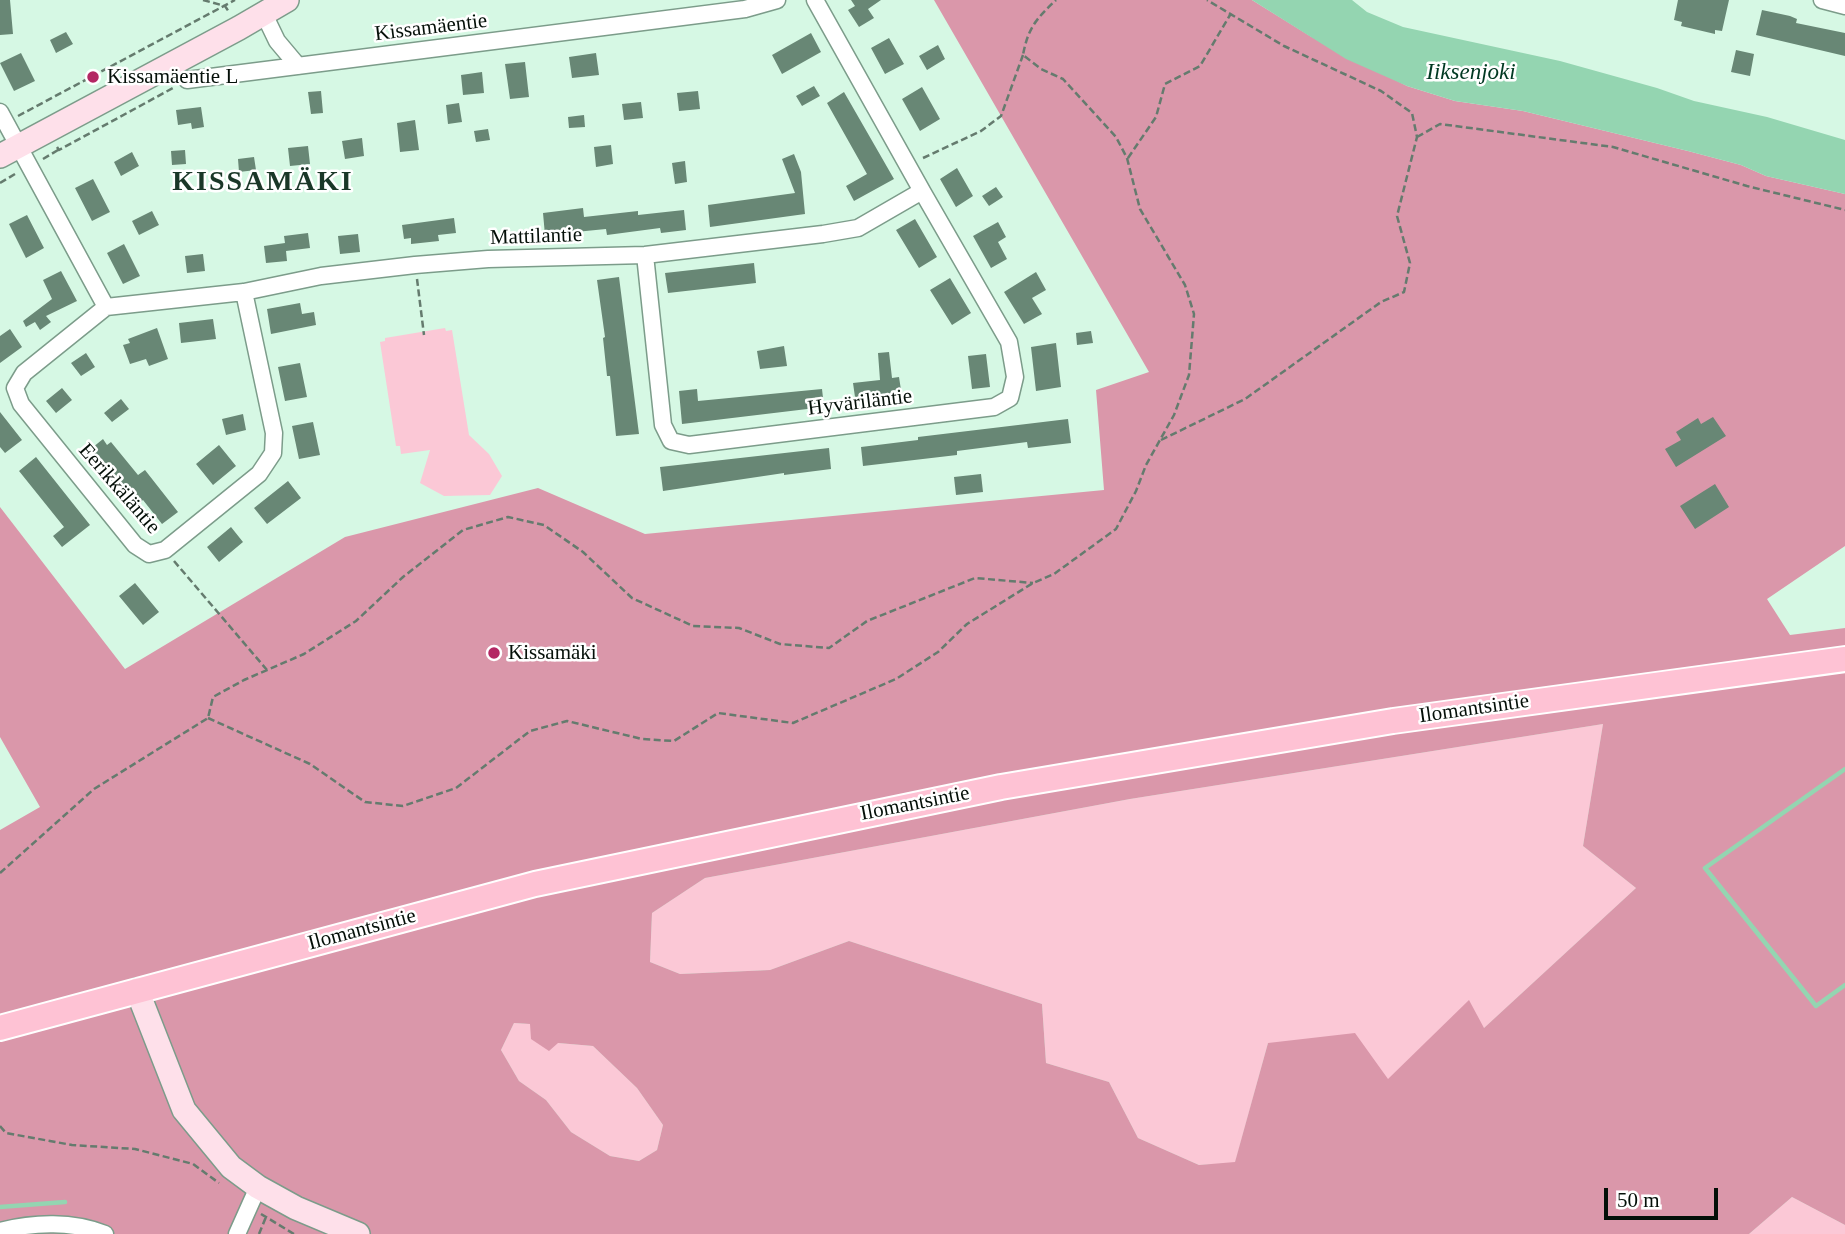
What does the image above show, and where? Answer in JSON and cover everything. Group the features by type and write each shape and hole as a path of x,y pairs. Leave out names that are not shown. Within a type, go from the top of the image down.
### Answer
{"main road":[{"name":"Ilomantsintie","path":"0,1028 535,884 1001,787 1393,720 1845,659"}],"street":[{"path":"9,150 287,0"},
{"name":"Kissamäentie","path":"187,80 745,9 777,0"},
{"path":"815,0 922,191"},
{"path":"1822,0 1845,6"},
{"path":"264,14 277,41 298,66"},
{"path":"0,112 9,150 106,307"},
{"name":"Mattilantie","path":"106,307 244,292 321,276 415,265 488,259 645,255 823,234 858,228 922,191"},
{"name":"Hyväriläntie","path":"645,255 663,425 671,441 689,445 994,407 1010,398 1015,377 1009,342 922,191"},
{"name":"Eerikkäläntie","path":"106,307 24,373 15,388 21,404 135,545 149,554 165,550 259,474 273,453 274,433 244,292"},
{"path":"137,990 184,1110 254,1196 296,1208 358,1234"},
{"path":"237,1234 254,1196"},
{"path":"0,1231 44,1224 67,1224 105,1234"}],"path":[{"path":"203,0 225,6 239,28"},
{"path":"34,108 235,0"},
{"path":"908,165 981,131 1001,117 1023,55 1026,38 1036,19 1056,0"},
{"path":"1161,440 1245,399 1381,302 1404,292 1410,263 1397,216 1416,137 1412,113 1381,91 1284,46 1207,0"},
{"path":"1127,158 1156,117 1166,84 1200,66 1230,15"},
{"path":"208,718 310,764 365,802 403,806 456,788 530,731 567,721 642,739 674,740 718,713 793,723 896,679 938,652 967,624 1033,583 1054,574 1116,529 1146,465 1174,415 1189,375 1194,314 1185,285 1140,209 1127,158 1116,137 1063,79 1041,69 1023,55"},
{"path":"1416,137 1440,124 1613,147 1747,186 1845,210"},
{"path":"415,265 424,335"},
{"path":"0,873 94,789 208,718 213,697 304,654 356,621 403,577 463,530 508,517 544,525 583,552 632,598 692,626 739,628 780,644 829,648 867,621 975,578 1033,583"},
{"path":"165,550 267,670"},
{"path":"0,1126 6,1133 72,1145 135,1149 193,1164 222,1185"},
{"path":"254,1196 266,1217 293,1234"},
{"path":"259,1234 266,1217"}],"shaded area":[{"path":"934,0 1252,0 1310,36 1407,86 1455,101 1523,111 1688,151 1741,165 1766,176 1845,194 1845,546 1767,599 1790,635 1845,628 1845,1225 1792,1197 1749,1234 0,1234 0,830 40,807 0,737 0,507 125,669 345,537 538,488 645,534 1104,490 1096,390 1149,372","holes":["1603,724 1583,846 1636,888 1484,1028 1469,1000 1388,1079 1355,1033 1268,1043 1235,1162 1199,1165 1138,1138 1109,1082 1046,1063 1042,1004 849,941 770,970 680,974 650,962 652,913 705,878 1130,799","514,1023 530,1024 531,1039 549,1051 558,1043 593,1046 637,1088 663,1125 657,1150 639,1161 610,1156 571,1132 546,1100 519,1081 501,1050"]},
{"path":"445,328 446,331 452,330 469,435 489,454 502,476 490,495 444,496 420,483 430,450 401,454 400,446 396,446 380,342 385,341 385,338"},
{"path":"1603,724 1583,846 1636,888 1483,1029 1469,1001 1388,1080 1268,1043 1235,1163 1199,1165 1138,1138 1109,1082 1046,1063 1042,1004 849,941 770,970 680,974 650,962 652,913 705,878 1130,799"},
{"path":"514,1023 530,1024 558,1043 593,1046 637,1088 663,1125 657,1150 639,1161 610,1156 571,1132 546,1100 519,1081 501,1050"},
{"path":"1792,1197 1845,1225 1845,1234 1749,1234"}],"water":[{"name":"Iiksenjoki","path":"1252,0 1352,0 1367,12 1403,27 1560,61 1694,101 1767,117 1845,140 1845,194 1766,176 1741,165 1688,151 1523,111 1455,101 1407,86 1346,59"}],"building":[{"path":"0,0 10,0 13,34 0,35"},
{"path":"851,0 881,0 868,9 874,18 859,27 848,10 855,6"},
{"path":"1678,0 1729,0 1722,31 1715,30 1715,34 1681,26 1682,22 1674,20"},
{"path":"1762,10 1790,16 1797,19 1796,23 1845,33 1845,56 1756,35"},
{"path":"66,32 73,44 56,53 50,40"},
{"path":"811,33 821,52 782,74 772,55"},
{"path":"889,38 904,64 885,74 871,48"},
{"path":"938,45 945,59 927,70 919,56"},
{"path":"1736,50 1754,54 1750,76 1731,72"},
{"path":"21,53 35,81 14,91 0,63"},
{"path":"596,53 599,75 572,78 569,57"},
{"path":"525,62 529,97 510,99 505,64"},
{"path":"482,72 484,93 463,95 461,75"},
{"path":"814,86 820,96 802,106 796,96"},
{"path":"922,87 940,119 920,131 902,99"},
{"path":"321,91 323,113 311,114 308,92"},
{"path":"698,91 700,109 679,111 677,93"},
{"path":"844,92 894,179 854,201 846,186 867,174 827,103"},
{"path":"641,102 643,118 624,120 622,104"},
{"path":"459,103 462,122 448,124 446,105"},
{"path":"201,107 204,127 192,129 191,123 178,125 176,110"},
{"path":"584,115 585,127 569,128 568,117"},
{"path":"415,120 419,150 400,152 397,123"},
{"path":"488,129 490,140 476,142 474,131"},
{"path":"362,138 364,156 345,159 342,141"},
{"path":"611,145 613,164 596,167 594,147"},
{"path":"308,146 310,164 290,166 288,148"},
{"path":"185,150 186,164 172,165 171,151"},
{"path":"132,152 139,166 121,176 114,162"},
{"path":"794,154 801,172 805,214 710,227 708,205 795,193 782,159"},
{"path":"254,157 256,170 239,172 238,159"},
{"path":"685,161 687,182 675,184 672,163"},
{"path":"957,168 973,196 956,207 940,179"},
{"path":"93,179 110,212 92,221 75,188"},
{"path":"996,187 1003,197 989,206 982,196"},
{"path":"583,208 584,217 638,211 638,215 684,210 686,230 661,233 660,228 607,235 606,229 545,235 543,213"},
{"path":"152,211 159,225 139,235 132,221"},
{"path":"27,215 44,248 26,258 9,224"},
{"path":"454,218 456,233 438,235 439,241 411,244 411,238 404,239 402,225"},
{"path":"915,219 937,257 919,268 896,230"},
{"path":"998,222 1006,237 998,242 1007,259 991,268 973,236"},
{"path":"308,233 310,248 286,251 287,261 266,263 264,246 285,243 284,236"},
{"path":"358,234 360,252 340,254 338,236"},
{"path":"124,244 140,276 123,284 107,253"},
{"path":"203,254 205,271 187,273 185,256"},
{"path":"754,263 756,283 668,293 665,273"},
{"path":"61,271 77,301 46,316 51,322 40,330 35,322 26,327 23,321 52,299 43,280"},
{"path":"1036,272 1046,290 1032,298 1042,314 1024,324 1004,292"},
{"path":"619,277 639,434 616,436 597,280"},
{"path":"950,278 971,313 952,325 930,290"},
{"path":"300,303 302,314 314,312 316,325 271,334 267,309"},
{"path":"213,319 216,339 181,343 179,323"},
{"path":"157,328 168,359 149,366 146,359 130,364 123,345 130,343 128,339"},
{"path":"10,329 22,347 0,363 0,336"},
{"path":"1091,331 1093,343 1077,345 1076,333"},
{"path":"1056,343 1061,387 1036,391 1031,347"},
{"path":"784,346 787,366 760,369 757,351"},
{"path":"889,352 892,378 899,377 901,390 893,391 894,400 856,404 853,383 880,380 878,353"},
{"path":"86,353 95,367 81,376 71,363"},
{"path":"986,354 990,387 972,389 968,356"},
{"path":"300,363 307,397 285,401 278,367"},
{"path":"62,388 72,400 56,413 46,401"},
{"path":"697,389 698,401 822,389 824,407 682,424 679,391"},
{"path":"121,399 129,409 112,422 104,413"},
{"path":"0,412 22,440 5,453 0,447"},
{"path":"243,414 246,430 226,435 222,419"},
{"path":"1713,417 1726,436 1676,467 1665,449 1681,440 1676,432 1698,418 1701,424"},
{"path":"1068,419 1071,443 1028,448 1027,442 957,451 957,455 863,466 861,447 918,440 918,437"},
{"path":"313,422 320,455 299,459 292,426"},
{"path":"103,439 107,445 111,442 138,475 145,470 178,512 162,524 143,500 134,507 87,452"},
{"path":"219,445 236,466 213,485 196,464"},
{"path":"829,448 831,469 784,473 663,491 660,467"},
{"path":"36,457 90,525 62,547 53,536 64,527 19,471"},
{"path":"981,474 983,492 956,495 954,477"},
{"path":"288,481 301,498 267,524 254,508"},
{"path":"1715,484 1729,507 1695,529 1680,506"},
{"path":"231,527 243,542 219,562 207,547"},
{"path":"135,583 159,612 143,625 119,596"}],"waterway":[{"path":"1845,769 1705,868 1816,1006 1845,985"},
{"path":"0,1207 65,1202"}],"place":[{"name":"Kissamäentie L","path":"93,77"},
{"name":"Kissamäki","path":"494,653"}],"district":[{"name":"KISSAMÄKI","path":"263,183"}]}
